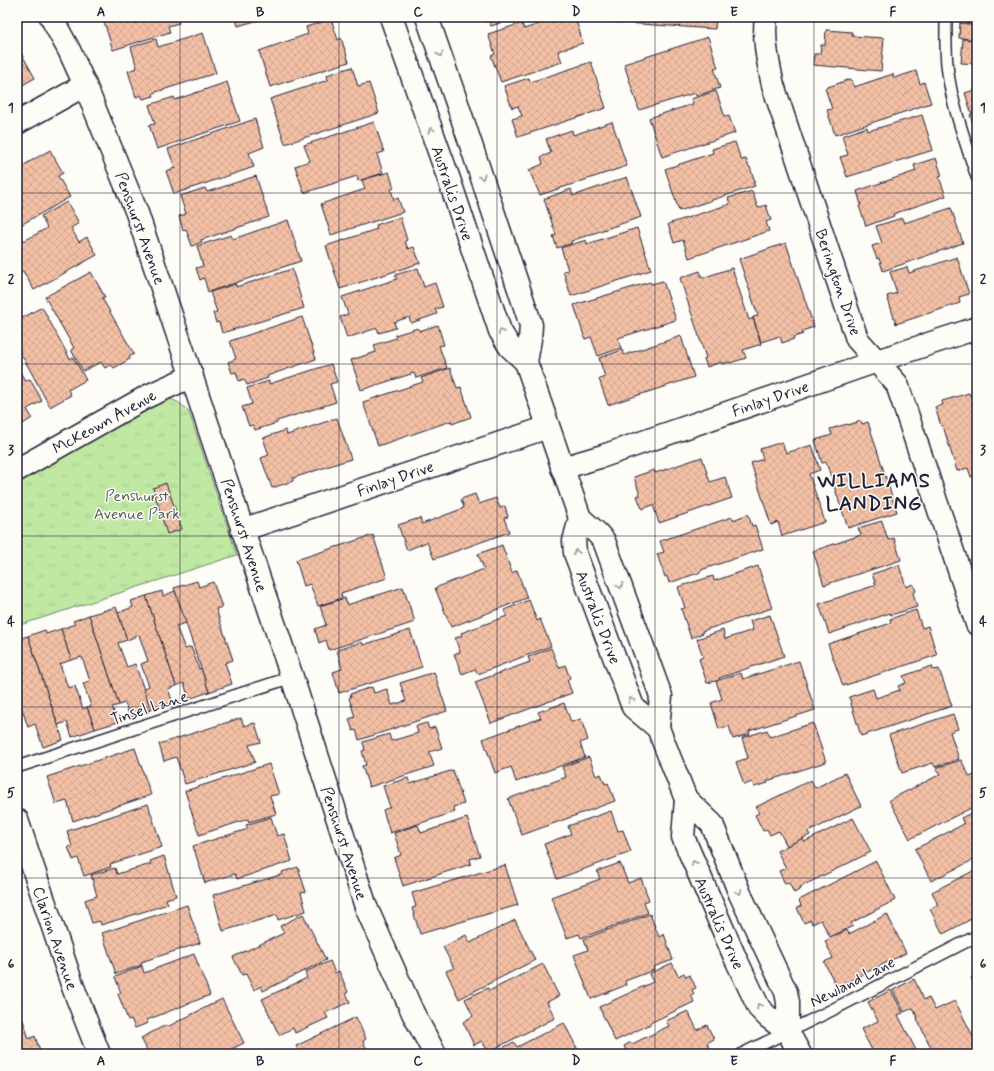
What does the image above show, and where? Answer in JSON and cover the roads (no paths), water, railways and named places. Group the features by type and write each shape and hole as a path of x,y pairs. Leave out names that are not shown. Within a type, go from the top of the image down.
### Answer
{"street":[{"name":"Penshurst Avenue","path":"51,17 69,50 85,85 137,213 292,677 366,907 412,1013 435,1054"},
{"name":"Australis Drive","path":"391,17 451,185 500,330 510,347 526,362 580,518 604,541 661,696 658,728 686,799 712,824 740,894 786,992 788,1002 788,1032"},
{"name":"Australis Drive","path":"427,17 460,110 531,325 526,362"},
{"name":"Berington Drive","path":"766,17 765,38 768,61 780,105 857,339 897,384 977,624"},
{"path":"17,123 85,85"},
{"name":"Finlay Drive","path":"562,468 603,456 977,328"},
{"name":"McKeown Avenue","path":"17,470 148,396 192,376"},
{"name":"Finlay Drive","path":"242,530 548,427"},
{"name":"Australis Drive","path":"580,518 574,541 575,553 633,707 658,728"},
{"name":"Australis Drive","path":"686,799 683,837 734,955 759,1008 788,1032 800,1054"},
{"name":"Clarion Avenue","path":"17,820 73,987 99,1054"}],"lane":[{"path":"946,17 946,52 951,92 977,178"},
{"name":"Tinsel Lane","path":"17,767 292,677"},
{"name":"Newland Lane","path":"742,1054 977,936"}],"district":[{"name":"WILLIAMS LANDING","path":"874,492"}],"park label":[{"name":"Penshurst Avenue Park","path":"137,504"}]}
